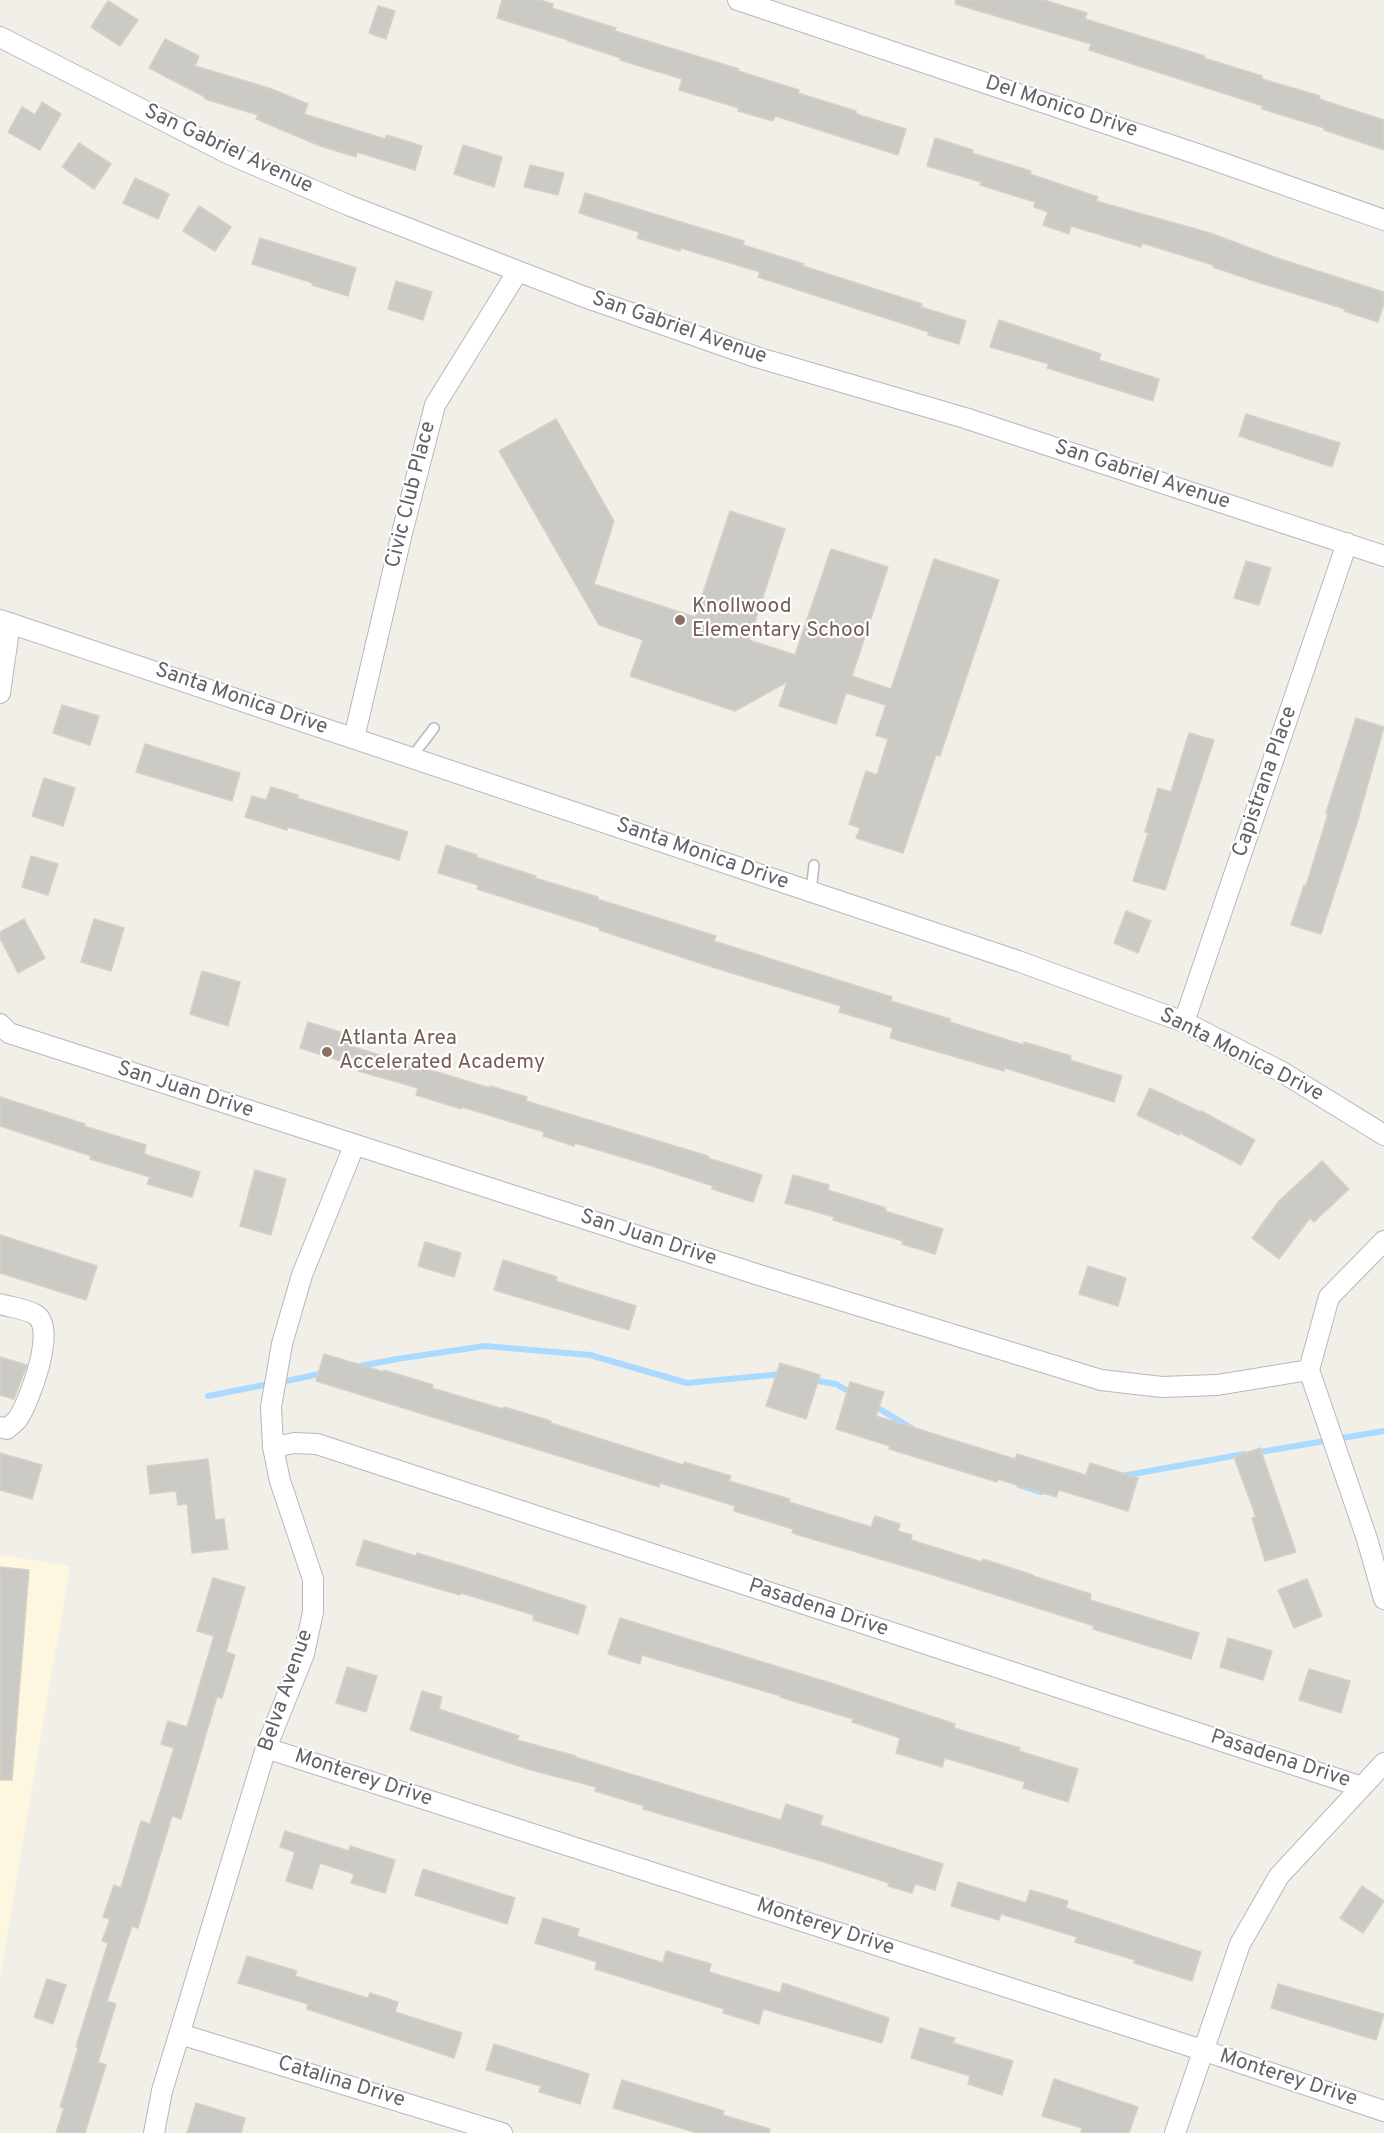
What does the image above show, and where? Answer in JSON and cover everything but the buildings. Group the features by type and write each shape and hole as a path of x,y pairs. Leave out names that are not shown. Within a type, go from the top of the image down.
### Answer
{"street":[{"name":"Del Monico Drive","path":"738,0 1197,154 1384,220"},
{"name":"San Gabriel Avenue","path":"0,37 229,154 348,206 518,271 756,357 965,418 1384,556"},
{"name":"Civic Club Place","path":"354,738 402,533 435,405 518,271"},
{"name":"Capistrana Place","path":"1184,1022 1347,543"},
{"name":"Santa Monica Drive","path":"5,621 1018,961 1184,1022 1282,1072 1384,1135"},
{"path":"0,693 5,621"},
{"name":"San Juan Drive","path":"0,1024 9,1033 354,1146 1101,1380 1162,1387 1217,1385 1309,1370"},
{"name":"Belva Avenue","path":"154,2133 162,2091 266,1748 304,1654 313,1612 313,1579 280,1481 273,1447 271,1407 282,1344 302,1275 354,1146"},
{"path":"1384,1241 1329,1297 1309,1370 1367,1539 1384,1599"},
{"path":"0,1304 36,1315 44,1327 41,1362 27,1400 16,1420 7,1429 0,1427"},
{"name":"Pasadena Drive","path":"273,1447 295,1443 317,1444 1362,1787"},
{"name":"Monterey Drive","path":"266,1748 1384,2111"},
{"path":"1175,2133 1240,1944 1280,1876 1384,1763"},
{"name":"Catalina Drive","path":"180,2034 502,2133"}],"lane":[{"path":"411,758 434,729"},
{"path":"811,891 814,865"}],"shaded area":[{"path":"0,1555 70,1566 0,1976"}],"waterway":[{"path":"355,1367 485,1346 590,1355 687,1383 782,1374"},
{"path":"286,1381 324,1373"},
{"path":"813,1380 836,1384 853,1394"},
{"path":"208,1396 264,1385"},
{"path":"873,1405 913,1429"},
{"path":"1254,1453 1384,1431"},
{"path":"1122,1476 1244,1454"},
{"path":"1019,1485 1040,1492 1047,1491"}],"place":[{"name":"Knollwood Elementary School","path":"680,620"},
{"name":"Atlanta Area Accelerated Academy","path":"327,1052"}]}
